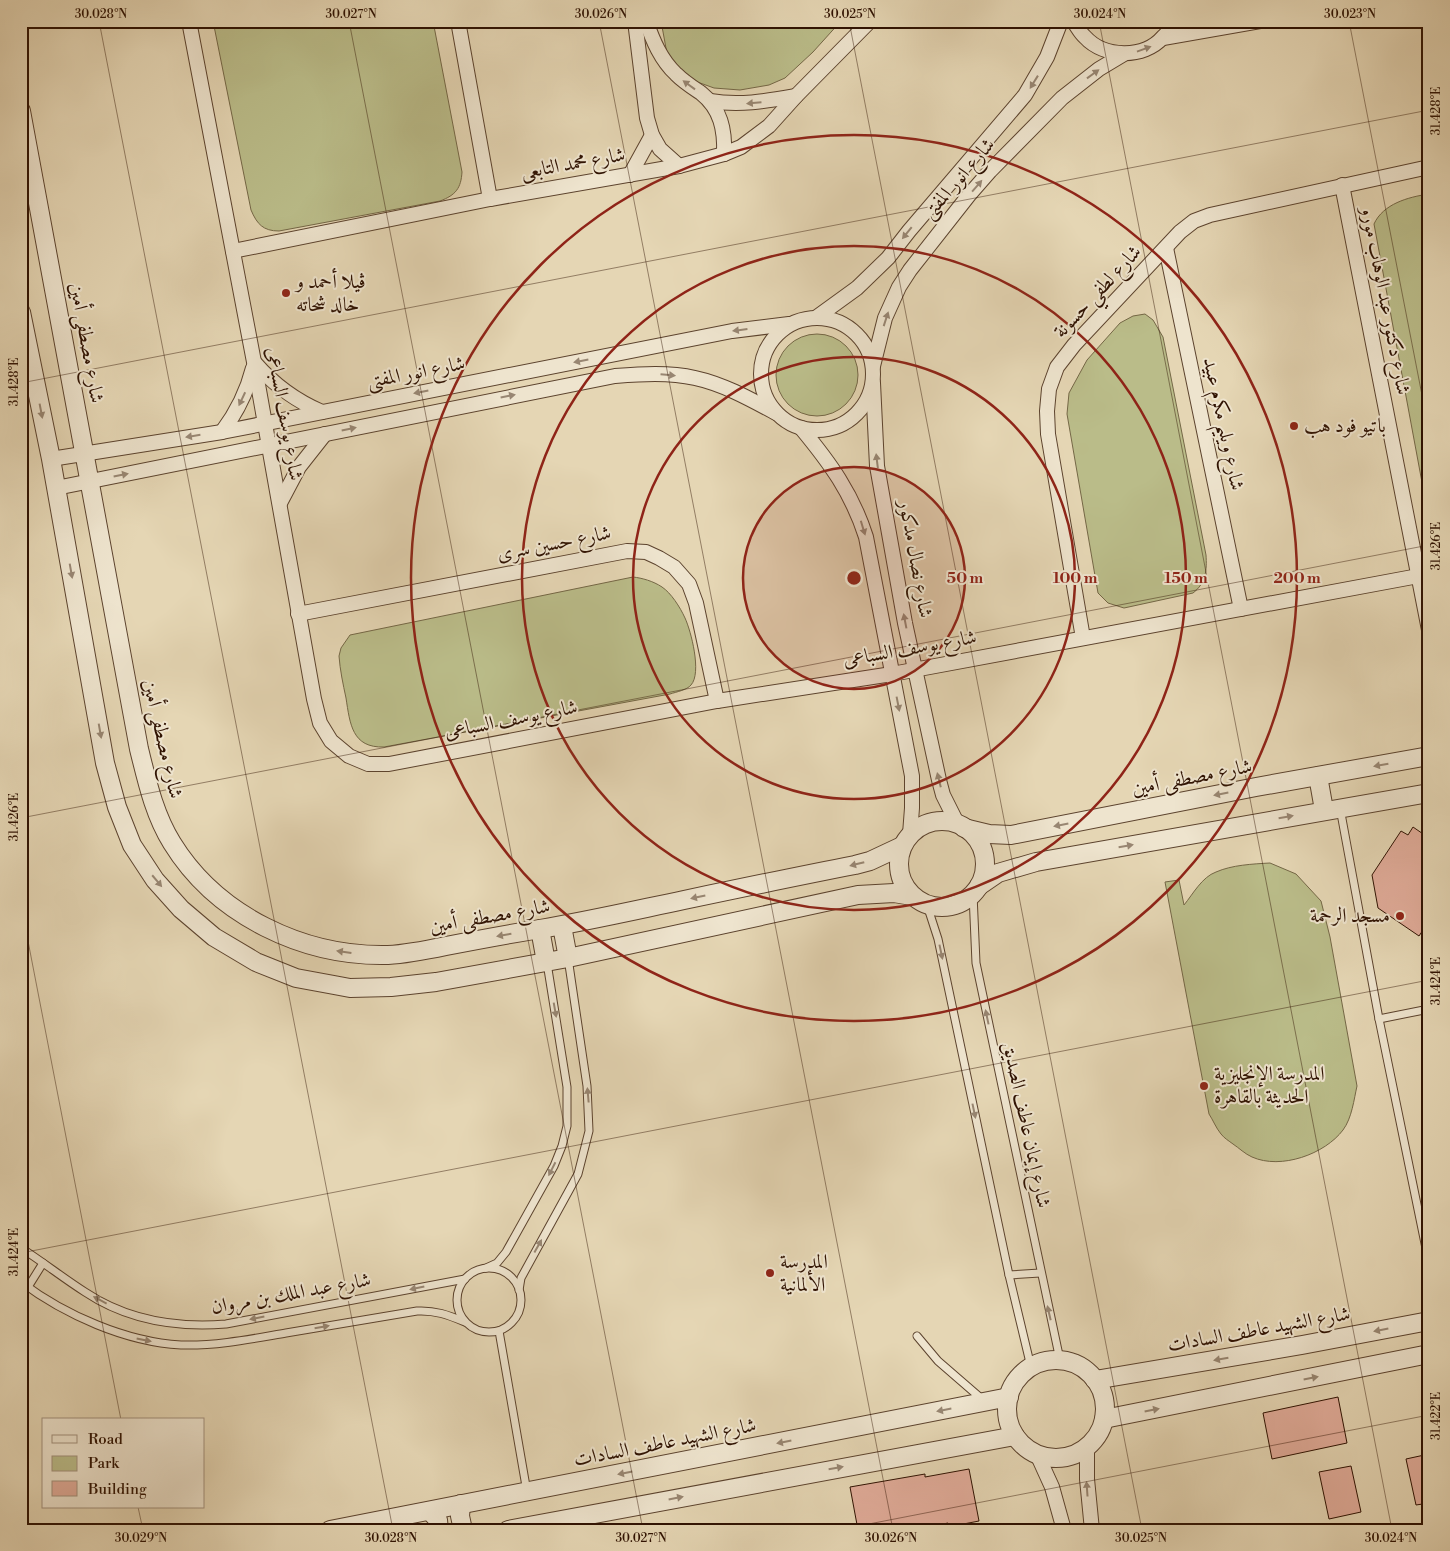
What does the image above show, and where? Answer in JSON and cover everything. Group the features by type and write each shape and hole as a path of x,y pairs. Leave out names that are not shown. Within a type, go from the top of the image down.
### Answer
{"street":[{"name":"شارع يوسف السباعى","path":"189,21 234,251 314,699 320,724 331,741 349,756 368,764 389,764 717,701 892,674 915,668 1424,575"},
{"path":"458,21 490,199"},
{"path":"635,21 646,110 652,135 660,149 679,166"},
{"path":"646,21 662,58 675,73 710,102 719,114 723,124 724,154"},
{"name":"شارع محمد التابعى","path":"234,251 490,199 679,166 724,154 740,147 769,126 870,21"},
{"name":"شارع انور المفتى","path":"817,317 857,288 888,258 908,231 1025,95 1047,57 1061,21"},
{"path":"1073,21 1086,38 1103,50 1124,54 1138,52 1151,47 1163,38 1175,21"},
{"path":"1163,38 1260,21"},
{"name":"شارع انور المفتى","path":"873,366 885,318 899,287 910,270 963,203 990,171 1062,98 1099,69 1124,54"},
{"path":"710,102 750,103 796,96"},
{"name":"شارع مصطفى أمين","path":"21,111 139,749 150,793 163,826 186,863 234,908 273,931 296,941 329,950 356,954 390,955 562,926 855,865 870,861 906,840"},
{"path":"630,175 652,135"},
{"name":"شارع لطفي حسونة","path":"1083,638 1048,434 1047,411 1049,389 1058,367 1074,345 1194,221 1210,215 1429,167"},
{"name":"شارع دكتور عبد الوهاب مورو","path":"1342,185 1424,575 1429,630"},
{"name":"شارع ويليم مكرم عبيد","path":"1166,248 1241,609"},
{"path":"21,312 51,459 105,763 117,807 132,845 146,867 181,909 214,937 256,962 296,978 350,988 391,988 568,958 858,895 894,893 943,908 959,904 998,874 1036,862 1429,793"},
{"path":"817,317 837,320 854,331 867,347 873,366 873,383 868,398 859,412 847,422 832,428 816,430 801,428 787,422 776,413 766,399 761,382 761,365 766,349 775,335 789,324 802,319 817,317"},
{"name":"شارع انور المفتى","path":"51,459 222,432 732,331 789,324"},
{"path":"254,362 284,392 322,412"},
{"path":"222,432 234,416 243,399 250,381 254,362"},
{"name":"شارع انور المفتى","path":"56,488 614,376 642,374 695,378 746,397 776,413"},
{"name":"شارع نصال مدكور","path":"873,383 877,466 915,668 943,795 961,826"},
{"path":"801,428 835,470 849,493 860,517 866,537 912,776 912,808 906,840 898,864 902,881 919,900"},
{"path":"280,503 299,467 325,434"},
{"name":"شارع حسين سرى","path":"298,614 627,550 646,552 674,567 689,584 696,603 717,701"},
{"name":"شارع مصطفى أمين","path":"961,826 989,834 1011,835 1247,788 1429,756"},
{"path":"1318,776 1332,809"},
{"path":"906,840 921,826 933,822 946,821 961,826 976,839 983,854 984,870 976,890"},
{"path":"562,926 568,958"},
{"path":"540,929 546,962"},
{"name":"شارع الشهيد عاطف السادات","path":"1096,1380 1429,1321"},
{"path":"1104,1420 1429,1354"},
{"path":"1060,1360 1073,1363 1086,1370 1096,1380 1104,1399 1104,1420 1098,1435 1087,1447 1076,1454 1063,1458 1050,1458 1024,1447 1015,1436 1008,1417 1009,1397 1013,1385 1031,1367 1045,1361 1060,1360"},
{"name":"شارع الشهيد عاطف السادات","path":"330,1530 1009,1397"},
{"path":"508,1530 1015,1436"},
{"path":"1087,1447 1087,1479 1092,1530"},
{"path":"1037,1454 1052,1487 1064,1530"},
{"path":"461,1504 460,1516 463,1530"},
{"path":"430,1511 438,1520 440,1530"}],"lane":[{"path":"1332,809 1379,1019 1429,1263"},
{"name":"شارع إيمان عاطف الصديق","path":"976,890 976,963 1040,1273 1060,1360"},
{"path":"919,900 938,939 1009,1275 1031,1367"},
{"path":"527,1492 499,1331 515,1318 520,1304 519,1290 521,1278 578,1174 588,1131 587,1086 568,958"},
{"name":"شارع عبد الملك بن مروان","path":"21,1248 105,1304 150,1320 188,1326 226,1324 465,1279 478,1270 497,1263 506,1252 550,1175 562,1146 567,1126 567,1087 546,962"},
{"path":"1379,1019 1429,1009"},
{"path":"24,1284 43,1263"},
{"path":"486,1268 502,1271 510,1276 519,1290"},
{"path":"1009,1275 1040,1273"},
{"path":"465,1279 460,1285 456,1301 465,1322"},
{"name":"شارع عبد الملك بن مروان","path":"24,1284 70,1312 113,1331 134,1338 179,1345 225,1343 432,1310 465,1322 481,1331 499,1331"},
{"path":"917,1336 938,1361 985,1402"}],"green space":[{"path":"213,21 433,21 462,172 457,190 440,201 279,231 269,230 261,226 251,210"},
{"path":"661,21 841,21 813,52 785,78 769,85 740,90 714,88 689,79 668,59"},
{"path":"1429,194 1429,520 1374,224 1383,211 1397,203"},
{"path":"1145,314 1153,320 1163,337 1206,555 1206,566 1203,581 1193,593 1124,608 1108,603 1098,593 1067,414 1069,393 1087,360 1120,323 1133,316"},
{"path":"817,334 833,337 846,346 855,359 858,375 855,391 846,404 833,413 817,416 801,413 788,404 779,391 776,375 779,359 788,346 801,337"},
{"path":"633,577 648,580 662,587 672,597 683,614 690,632 696,662 694,679 687,688 670,694 384,747 365,743 354,733 349,717 339,656 341,648 350,635"},
{"path":"1270,863 1296,874 1321,901 1330,937 1357,1086 1349,1120 1335,1139 1314,1153 1276,1162 1263,1161 1244,1153 1222,1135 1209,1114 1165,882 1179,880 1184,905 1202,882 1211,874 1235,866"}],"building":[{"path":"1413,827 1429,838 1429,921 1419,936 1378,908 1372,875 1401,831 1408,835"},
{"path":"1338,1397 1347,1443 1272,1459 1263,1413"},
{"path":"1429,1454 1429,1503 1416,1505 1406,1459"},
{"path":"1351,1466 1361,1512 1329,1519 1319,1472"},
{"path":"969,1469 979,1521 948,1527 948,1523 912,1530 858,1530 850,1487 925,1474 925,1477"}],"place":[{"name":"ڤيلا أحمد و خالد شحاته","path":"286,293"},
{"name":"باتيو فود هب","path":"1294,426"},
{"name":"مسجد الرحمة","path":"1400,916"},
{"name":"المدرسة الإنجليزية الحديثة بالقاهرة","path":"1204,1086"},
{"name":"المدرسة الألمانية","path":"770,1273"}]}
